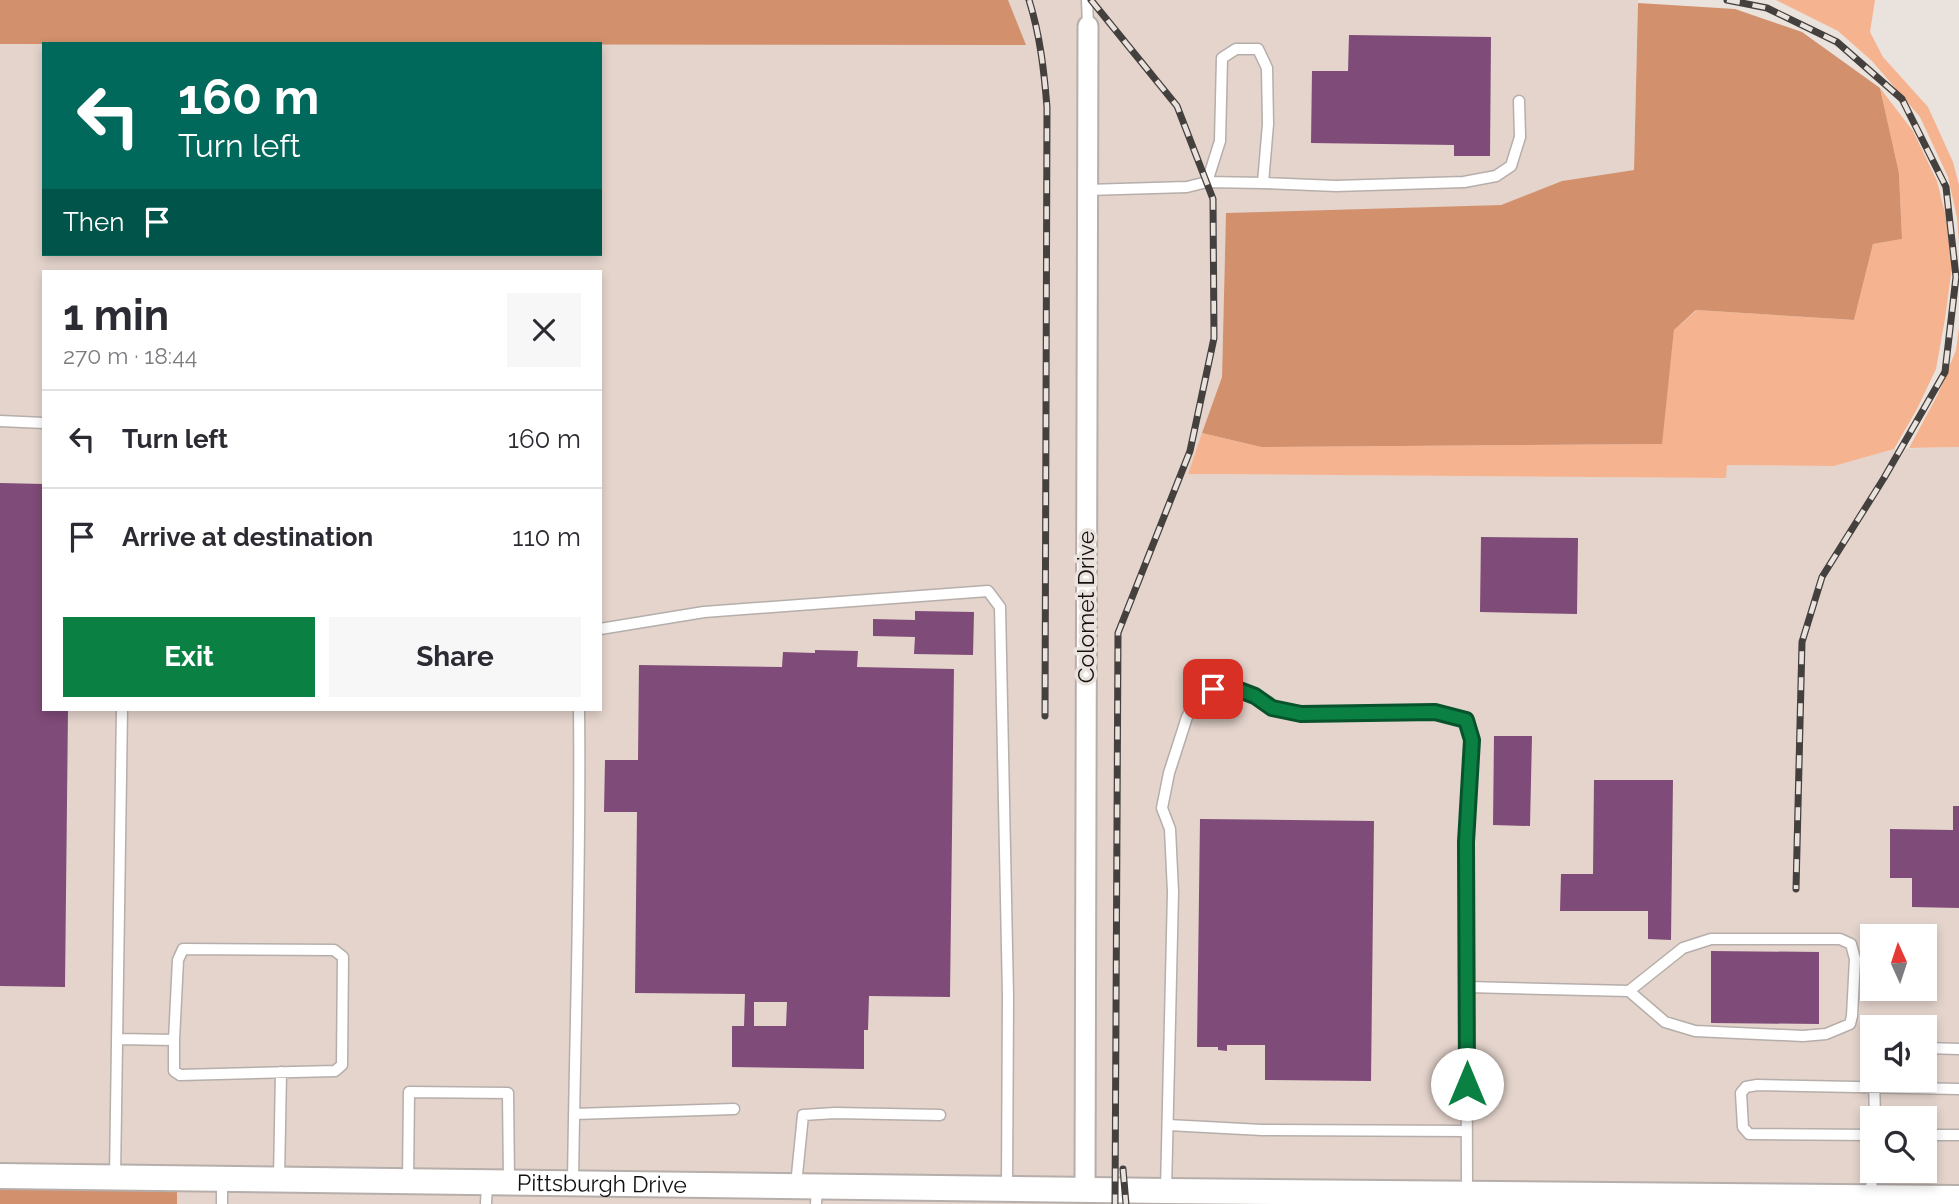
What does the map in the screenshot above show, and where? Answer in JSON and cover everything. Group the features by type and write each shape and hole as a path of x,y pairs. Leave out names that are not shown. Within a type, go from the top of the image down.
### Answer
{"street":[{"name":"Colomet Drive","path":"1085,1189 1088,26"},
{"name":"Pittsburgh Drive","path":"0,1176 408,1181 494,1189 573,1183 810,1192 1007,1188 1399,1198 1467,1193 1712,1200 1959,1198"}],"lane":[{"path":"1087,0 1088,26"},
{"path":"1207,182 1220,141 1222,58 1236,49 1258,49 1267,68 1268,124 1263,183"},
{"path":"1087,190 1187,187 1207,182 1336,186 1464,182 1496,176 1511,166 1520,137 1519,101"},
{"path":"0,421 42,423"},
{"path":"602,629 704,612 988,592 1000,607 1008,996 1007,1188"},
{"path":"1166,1191 1173,892 1170,829 1163,808 1169,773 1187,717 1199,696 1213,689 1234,688 1255,696 1272,708 1301,714 1435,712 1466,720 1472,740 1466,842 1467,1193"},
{"path":"115,1177 122,711"},
{"path":"573,1183 580,815 579,711"},
{"path":"1467,987 1629,991 1665,1021 1695,1031 1803,1036 1826,1034 1850,1024 1855,959 1852,944 1840,939 1712,939 1683,948 1629,991"},
{"path":"183,949 334,950 342,957 342,1065 335,1071 180,1075 174,1071 174,1040 178,960 183,949"},
{"path":"117,1039 174,1040"},
{"path":"1937,1048 1959,1049"},
{"path":"279,1179 281,1072"},
{"path":"1860,1084 1757,1085 1746,1087 1741,1093 1743,1127 1749,1134 1860,1135"},
{"path":"1937,1088 1959,1089"},
{"path":"408,1181 409,1092 508,1093 494,1189"},
{"path":"574,1114 734,1109"},
{"path":"810,1192 803,1115 940,1115"},
{"path":"1168,1125 1262,1130 1467,1131"},
{"path":"1937,1135 1959,1135"},
{"path":"222,1179 222,1204"},
{"path":"1870,1197 1872,1183"}],"shaded area":[{"path":"0,0 1008,0 1026,45 602,45 602,42 0,44"},
{"path":"1008,0 1638,0 1634,170 1562,181 1501,205 1226,214 1222,377 1188,474 1725,478 1727,465 1834,466 1894,449 1959,447 1959,1204 177,1204 177,1188 0,1166 0,44 42,44 42,256 602,256 602,45 1025,45"},
{"path":"1776,0 1875,0 1870,32 1883,57 1928,107 1953,162 1959,185 1959,243 1957,218 1948,177 1920,117 1872,61 1838,31"},
{"path":"1638,3 1735,9 1802,32 1880,88 1899,173 1902,239 1873,244 1854,320 1696,310 1674,330 1662,444 1261,447 1202,433 1222,377 1226,213 1501,205 1562,181 1634,170"},
{"path":"1880,88 1913,131 1937,181 1946,217 1952,267 1936,369 1894,449 1834,466 1727,465 1726,478 1188,474 1202,433 1261,447 1661,444 1674,330 1697,310 1854,320 1873,244 1902,239 1899,173"},
{"path":"1959,327 1959,447 1909,448 1938,394 1956,350"},
{"path":"0,1185 177,1188 177,1204 0,1204"}],"building":[{"path":"1349,35 1491,37 1490,156 1454,156 1454,145 1311,143 1312,71 1348,71"},
{"path":"0,483 42,484 42,711 68,711 65,987 0,986"},
{"path":"1481,537 1578,538 1577,614 1480,612"},
{"path":"915,611 974,612 973,655 914,654 915,637 873,636 873,619 915,620"},
{"path":"815,650 858,651 857,667 954,669 950,997 869,996 868,1030 864,1030 864,1069 732,1067 732,1026 744,1026 745,994 635,993 637,812 604,812 605,760 638,760 639,665 782,667 783,652 815,653","holes":["754,1002 787,1002 786,1026 754,1026"]},
{"path":"1494,736 1532,736 1530,826 1493,825"},
{"path":"1594,780 1673,780 1671,940 1648,939 1648,911 1560,911 1561,874 1593,874"},
{"path":"1953,806 1959,806 1959,908 1912,907 1912,878 1890,878 1890,829 1953,830"},
{"path":"1200,819 1374,821 1371,1081 1265,1080 1265,1045 1227,1045 1227,1051 1218,1050 1218,1047 1197,1047"},
{"path":"1711,951 1819,952 1819,1024 1711,1023"}],"railway":[{"path":"1029,0 1041,53 1047,107 1045,716"},
{"path":"1091,0 1177,106 1213,199 1214,338 1190,451 1118,633 1115,1204"},
{"path":"1727,0 1767,8 1837,42 1902,99 1946,187 1956,277 1945,372 1884,478 1822,577 1802,642 1796,889"},
{"path":"1123,1169 1126,1204"}],"route":[{"path":"1213,689 1234,688 1255,696 1272,708 1301,714 1435,712 1466,720 1472,740 1466,842 1467,1084"}]}
